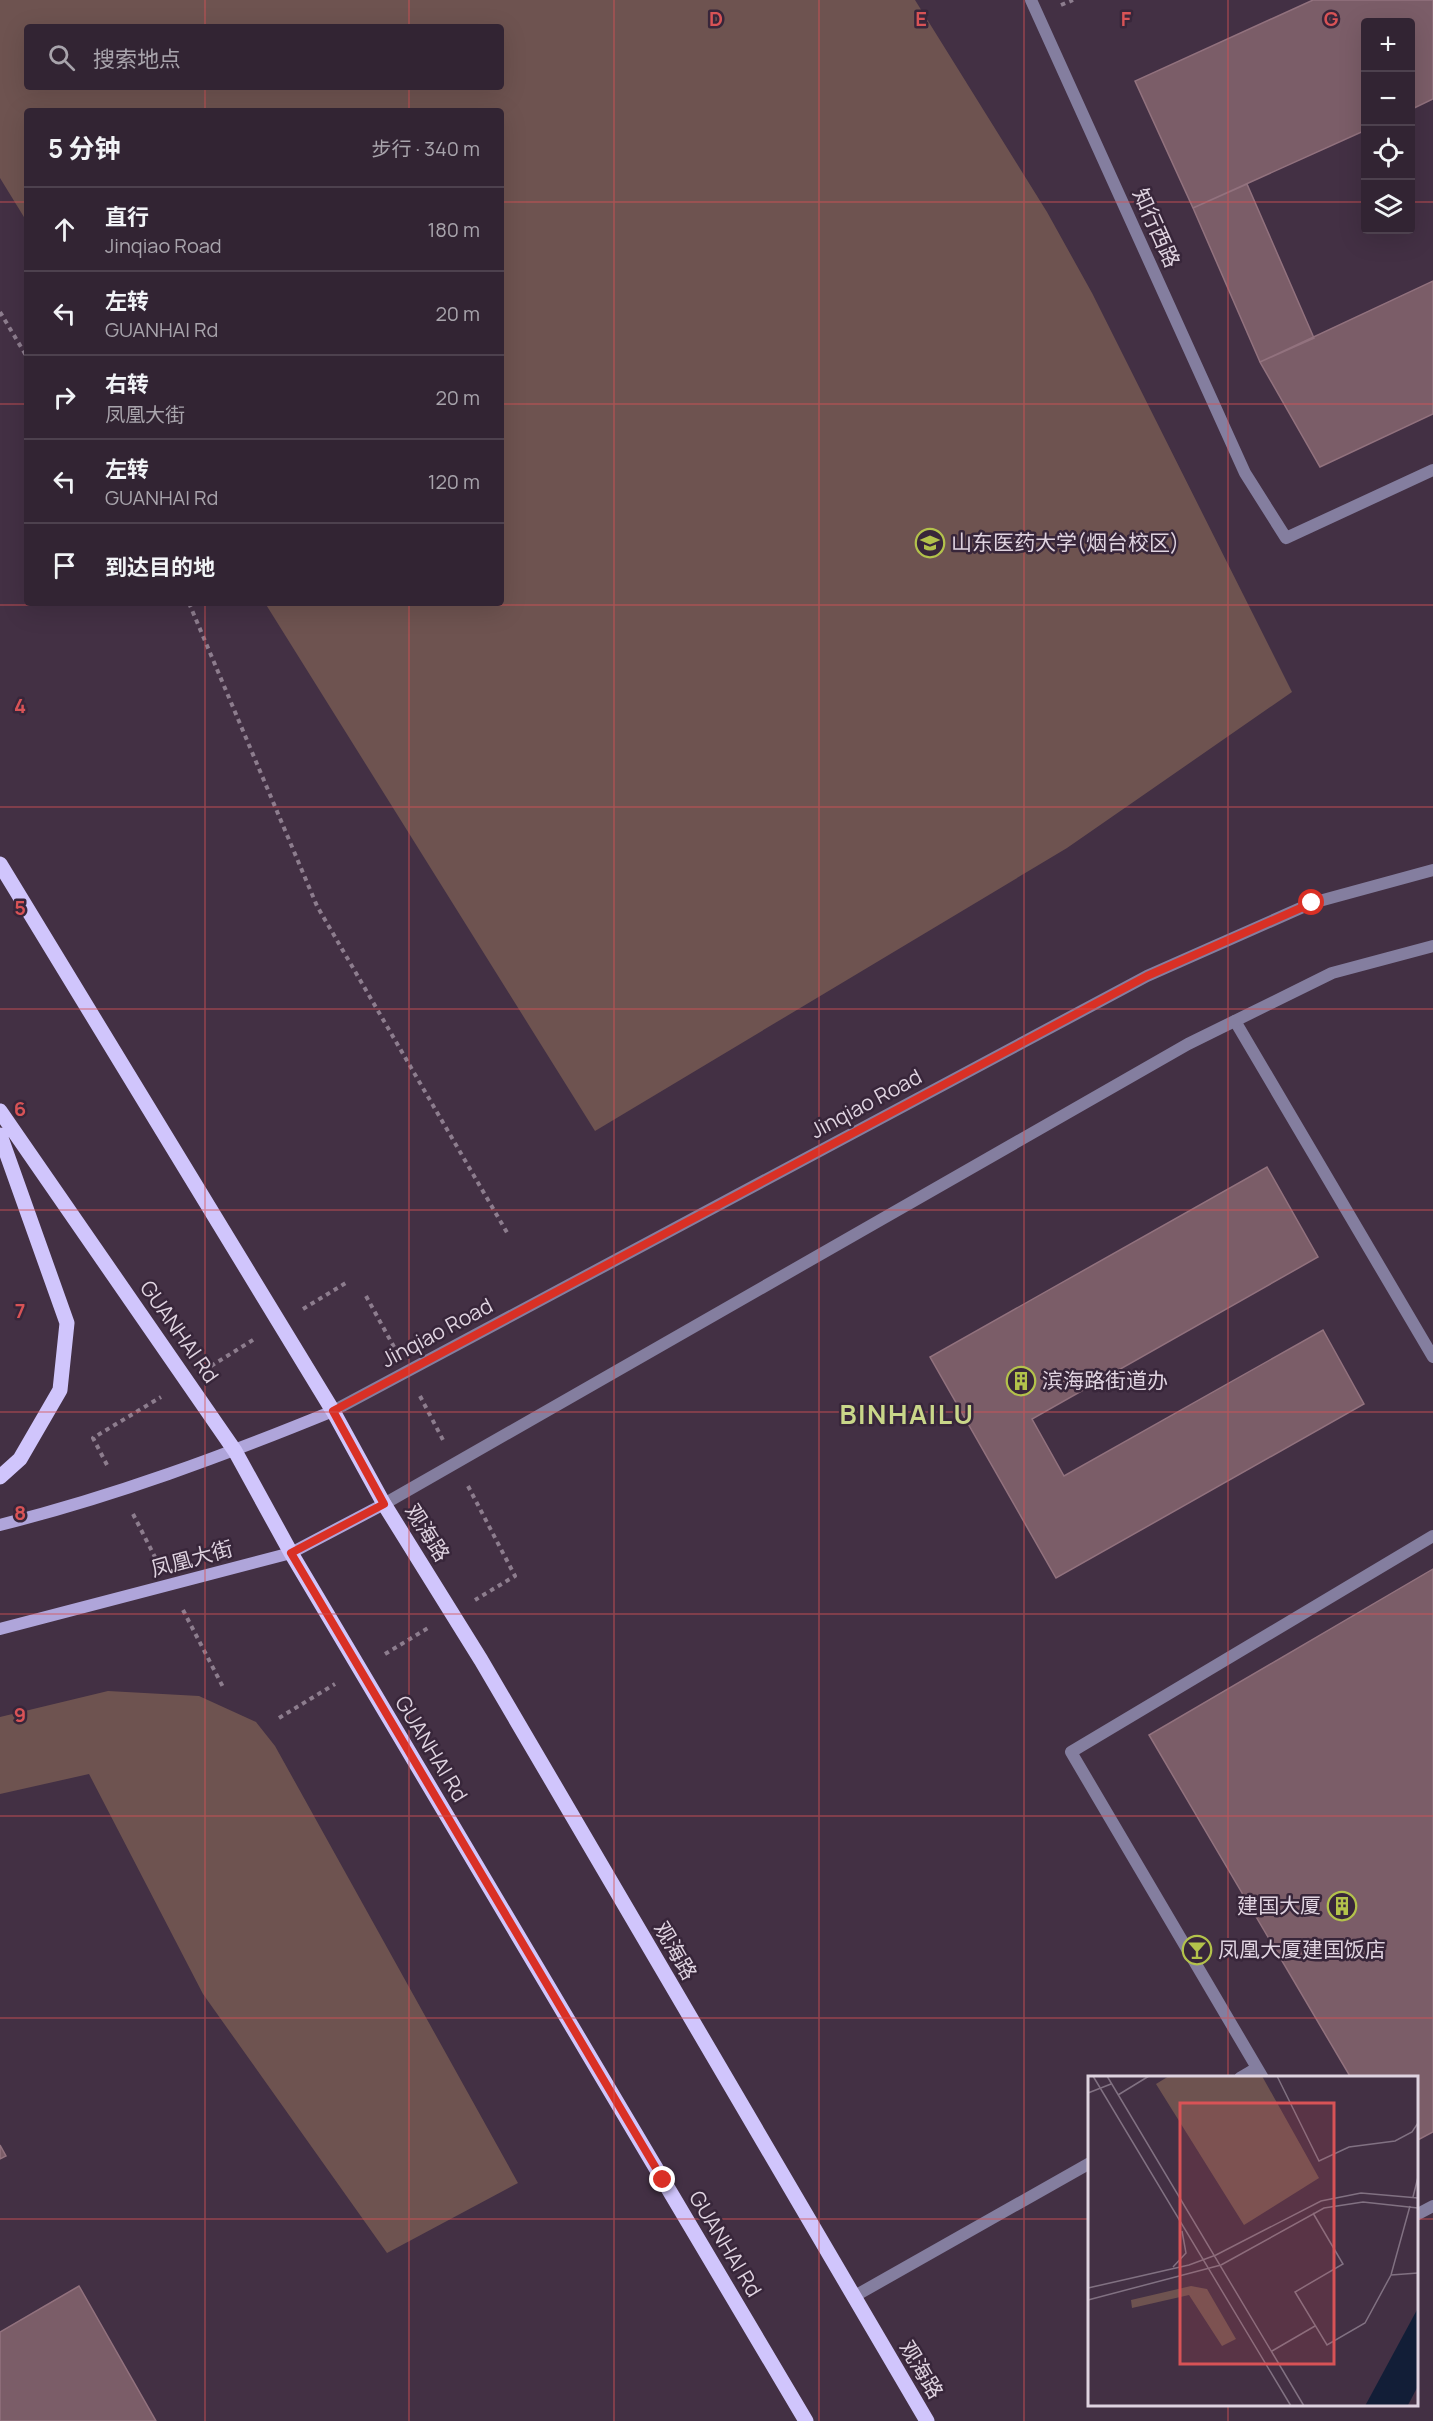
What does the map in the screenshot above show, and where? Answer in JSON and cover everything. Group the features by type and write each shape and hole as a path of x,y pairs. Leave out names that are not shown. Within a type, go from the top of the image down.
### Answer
{"main road":[{"path":"0,864 333,1411 384,1504"},
{"name":"GUANHAI Rd","path":"0,1111 235,1451 291,1553 806,2421"},
{"path":"0,1135 67,1323 60,1390 20,1459 0,1477"},
{"path":"0,1525 82,1504 235,1451 333,1411"},
{"name":"凤凰大街","path":"0,1629 291,1553 384,1504"},
{"name":"观海路","path":"384,1504 481,1660 927,2421"}],"street":[{"name":"知行西路","path":"1031,0 1245,473 1286,538 1433,470"},
{"name":"Jinqiao Road","path":"333,1411 1147,976 1312,903 1433,870"},
{"path":"384,1504 1188,1044 1332,973 1433,946"},
{"path":"1235,1021 1433,1357"},
{"path":"1260,2073 1071,1752 1433,1536"},
{"path":"853,2297 1088,2164"},
{"path":"1418,2214 1433,2206"}],"path":[{"path":"0,312 24,352"},
{"path":"190,606 317,906 509,1236"}],"shaded area":[{"name":"山东医药大学(烟台校区)","path":"0,0 915,0 1047,212 1092,293 1292,692 1067,848 595,1131 267,606 504,606 504,108 24,108 24,217 0,178"},
{"path":"108,1691 199,1696 256,1722 275,1746 518,2183 387,2253 203,1994 89,1774 0,1794 0,1717"}],"building":[{"path":"1313,0 1433,0 1433,99 1415,108 1415,18 1361,18 1361,132 1193,208 1135,81"},
{"path":"1247,184 1314,338 1260,362 1193,208"},
{"path":"1433,281 1433,414 1320,467 1260,362"},
{"name":"滨海路街道办","path":"1267,1167 1318,1257 1032,1419 1064,1476 1323,1330 1364,1404 1056,1578 930,1357"},
{"name":"建国大厦","path":"1433,1569 1433,2132 1418,2140 1418,2076 1350,2076 1149,1735"},
{"path":"0,2145 6,2156 0,2159"},
{"path":"79,2286 156,2421 0,2421 0,2332"}],"place":[{"name":"山东医药大学(烟台校区)","path":"930,543"},
{"name":"滨海路街道办","path":"1021,1381"},
{"name":"建国大厦","path":"1342,1906"},
{"name":"凤凰大厦建国饭店","path":"1197,1950"}],"district":[{"name":"BINHAILU","path":"907,1415"}],"route":[{"path":"663,2180 291,1553 384,1504 333,1411 1147,976 1312,903"}]}
